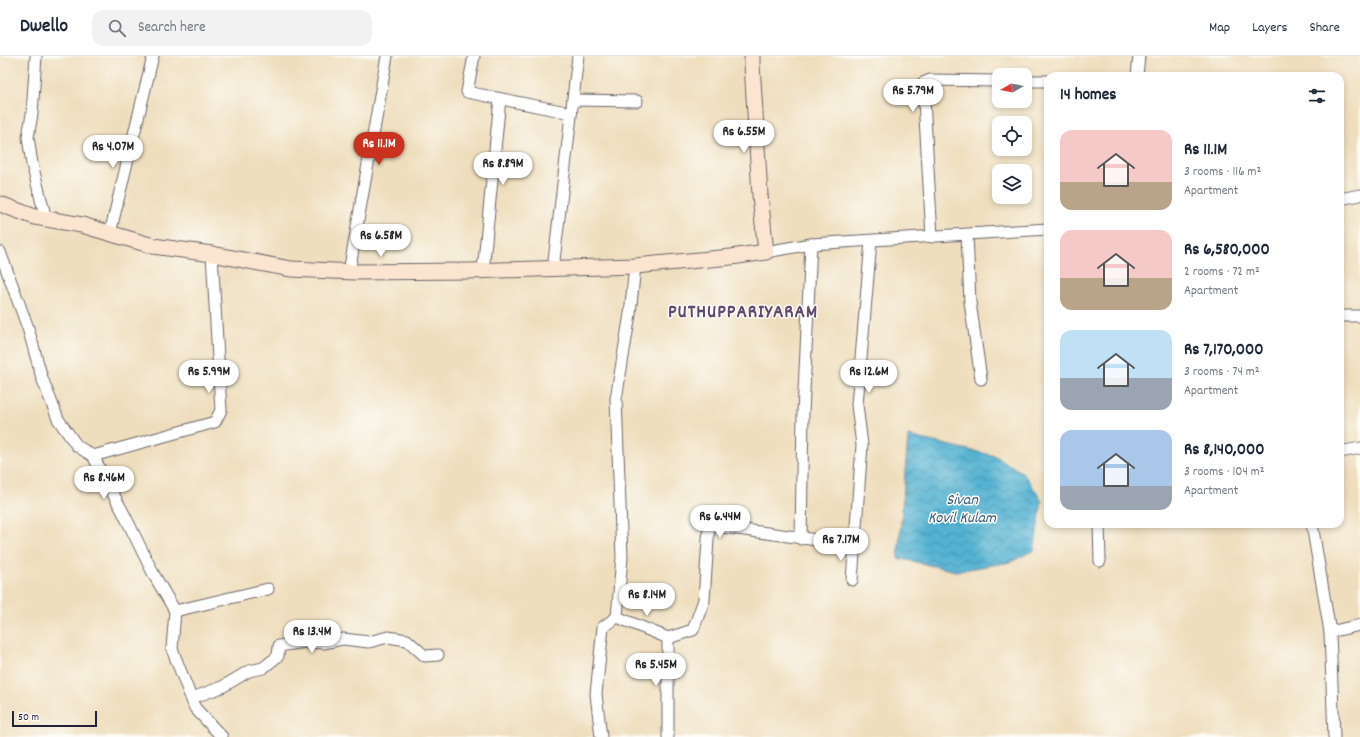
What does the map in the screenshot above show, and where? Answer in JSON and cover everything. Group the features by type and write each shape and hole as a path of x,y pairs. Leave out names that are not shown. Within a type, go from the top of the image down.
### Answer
{"street":[{"path":"36,56 32,114 28,137 32,164 46,219"},
{"path":"110,233 153,56"},
{"path":"349,272 387,56"},
{"path":"474,56 467,92 571,113"},
{"path":"553,269 578,56"},
{"path":"752,56 760,195 766,252"},
{"path":"1137,72 1139,56"},
{"path":"932,237 923,82 930,80 992,81"},
{"path":"1032,81 1044,81"},
{"path":"483,271 500,99"},
{"path":"573,100 637,101"},
{"path":"1344,198 1360,195"},
{"path":"0,204 35,217 82,225 153,246 212,254 291,269 349,272 483,271 635,266 731,257 812,244 1044,229"},
{"path":"967,235 970,302 981,379"},
{"path":"852,580 862,445 857,405 871,241"},
{"path":"801,539 803,414 812,244"},
{"path":"0,252 28,328 42,378 58,420 77,446 93,456 154,575 175,612 172,650 195,708 222,737"},
{"path":"93,456 215,422 221,410 212,254"},
{"path":"601,737 596,694 603,627 617,616 622,557 616,399 630,314 635,266"},
{"path":"1344,316 1360,316"},
{"path":"1344,451 1360,448"},
{"path":"617,616 668,638 693,630 704,600 709,525 801,539 854,545"},
{"path":"1100,528 1100,561"},
{"path":"1313,528 1330,632 1334,737"},
{"path":"175,612 268,589"},
{"path":"1330,632 1360,625"},
{"path":"192,698 222,686 249,671 263,668 278,656 279,646 305,642 326,643 343,639 369,642 388,637 407,640 425,656 438,655"},
{"path":"668,638 668,737"}],"water":[{"name":"Sivan Kovil Kulam","path":"908,436 995,456 1023,473 1042,501 1034,550 1011,562 956,571 898,558"}],"district":[{"name":"PUTHUPPARIYARAM","path":"743,313"}]}
